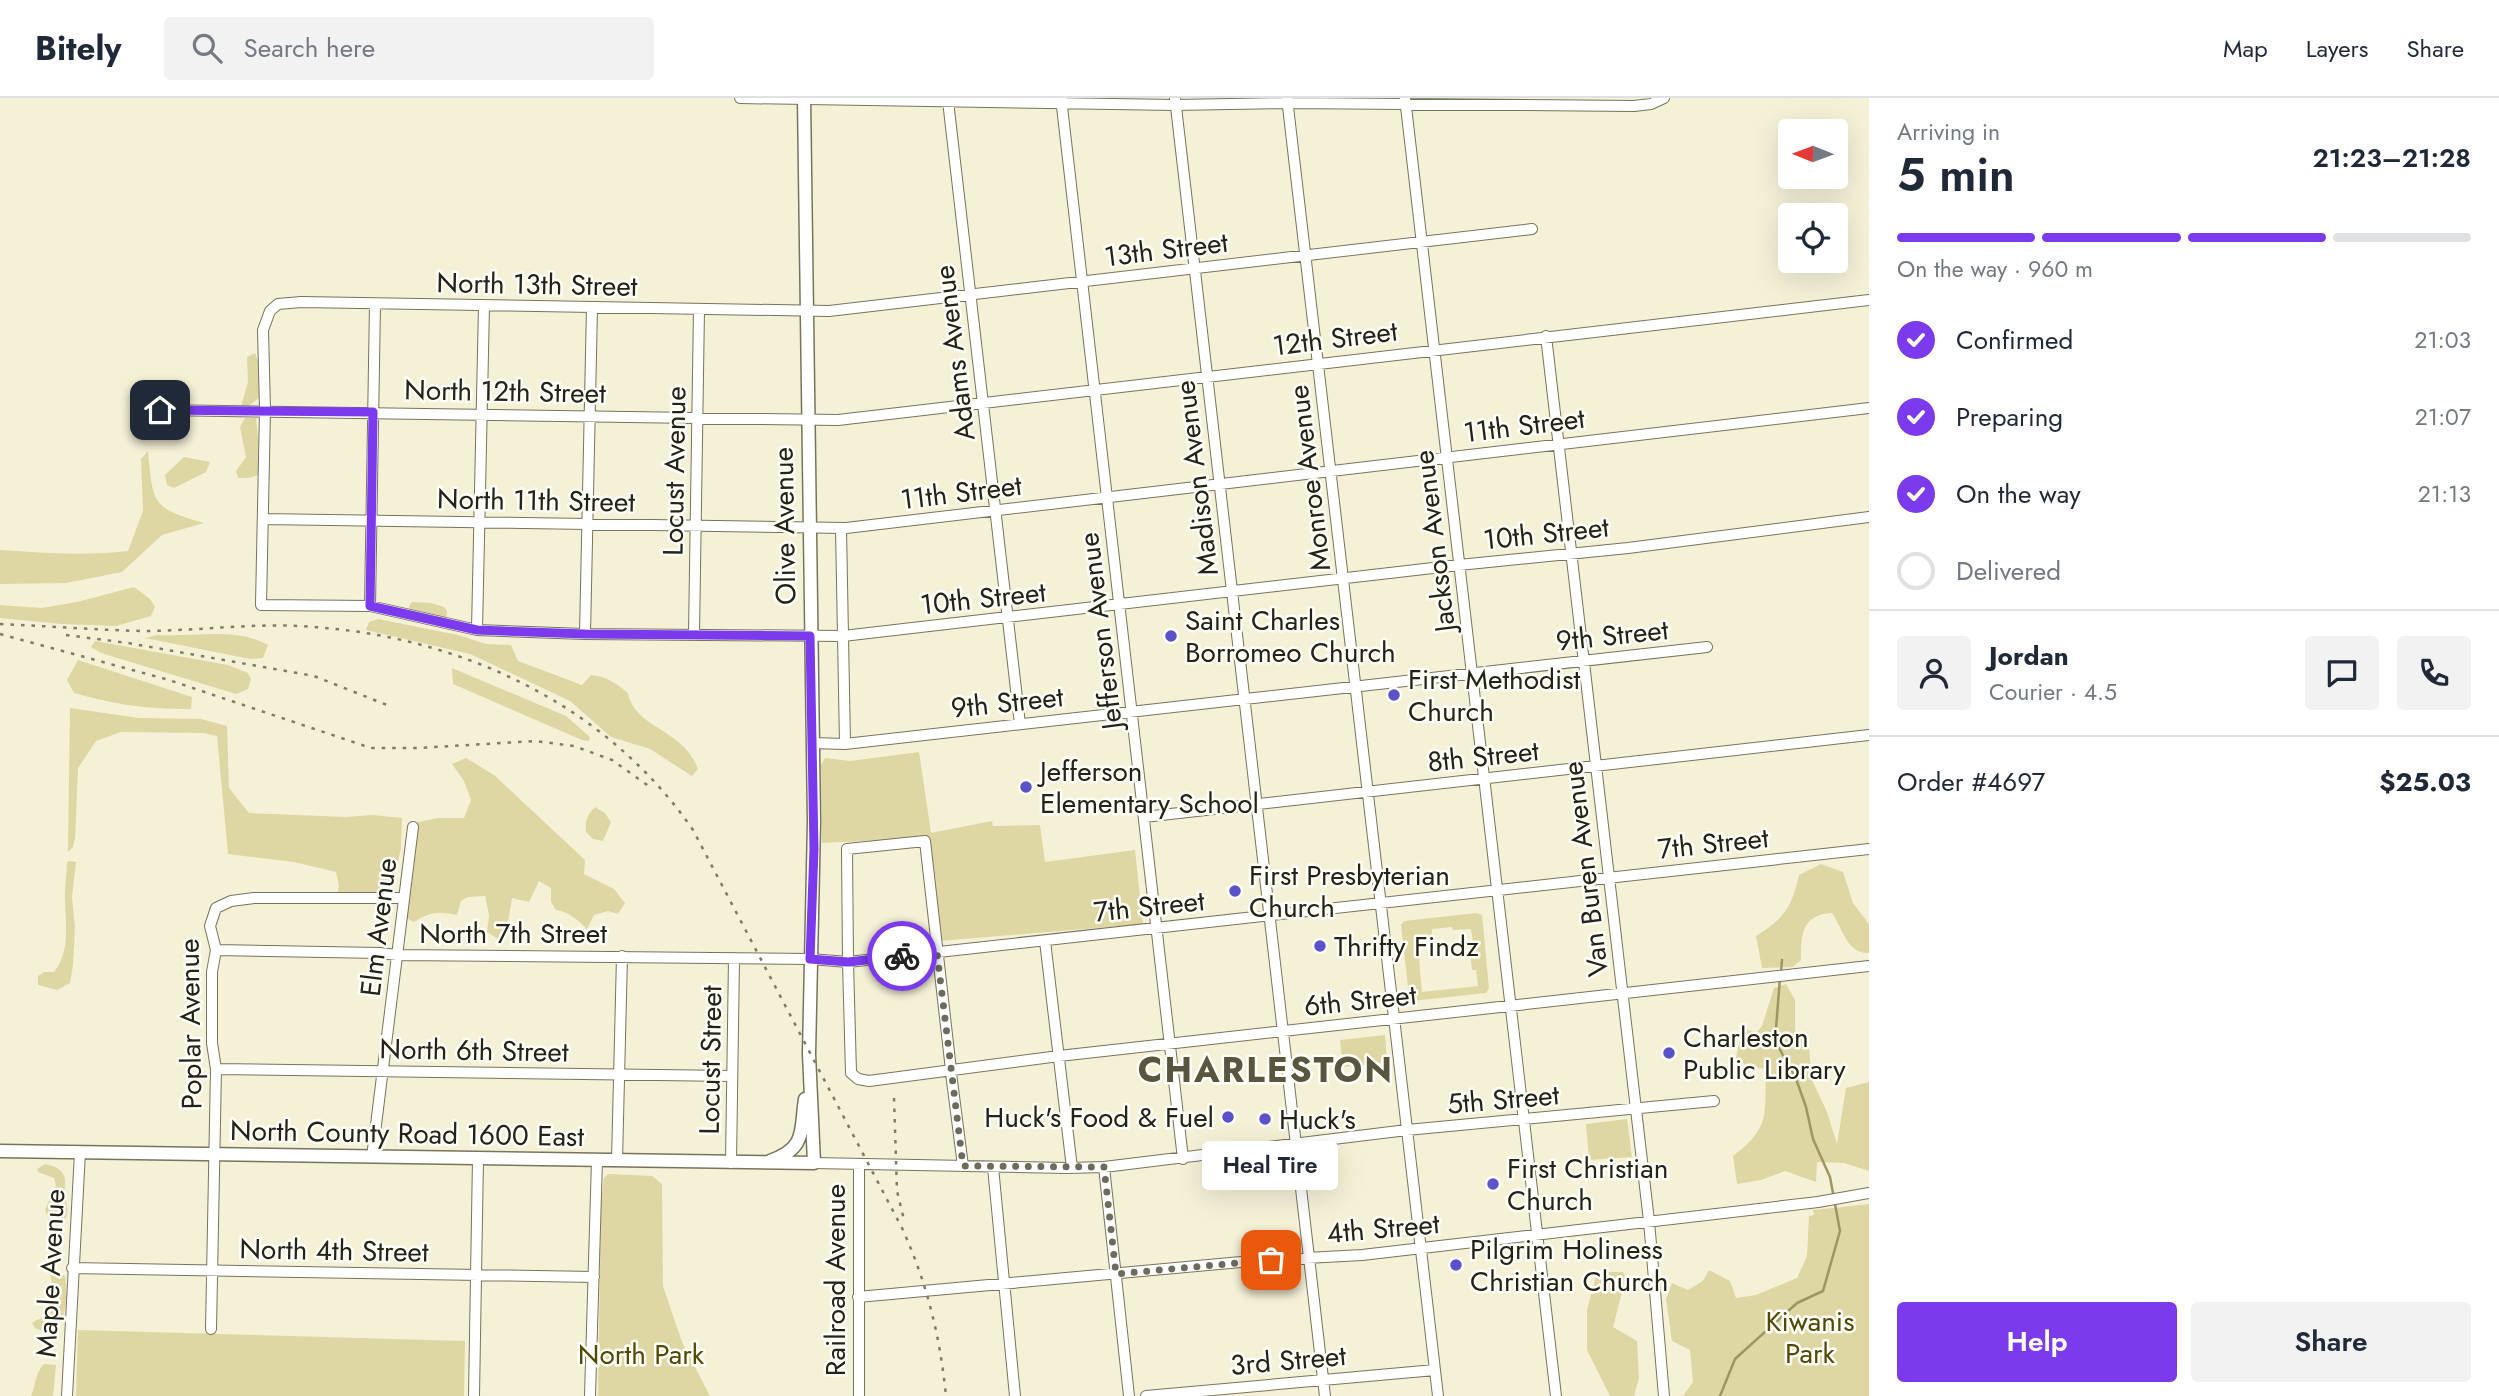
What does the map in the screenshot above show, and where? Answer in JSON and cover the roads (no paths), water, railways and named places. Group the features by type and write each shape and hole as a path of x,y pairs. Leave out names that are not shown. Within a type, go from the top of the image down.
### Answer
{"main road":[{"name":"Olive Avenue","path":"804,99 814,849 810,959 814,1163"},
{"path":"764,1163 780,1157 798,1143 802,1135 804,1101 811,1078"},
{"name":"North County Road 1600 East","path":"0,1151 814,1163"}],"street":[{"path":"740,98 1175,102 1513,101 1634,106 1651,104 1664,98"},
{"name":"Adams Avenue","path":"954,100 971,295 1020,724"},
{"name":"Monroe Avenue","path":"1288,100 1438,1396"},
{"name":"Jefferson Avenue","path":"1061,101 1183,1159"},
{"name":"Jackson Avenue","path":"1406,101 1556,1396"},
{"name":"Madison Avenue","path":"1175,102 1323,1390"},
{"name":"13th Street","path":"806,311 829,311 971,295 1532,229"},
{"name":"12th Street","path":"807,419 838,420 1869,300"},
{"name":"North 13th Street","path":"265,410 263,330 270,311 278,304 806,311"},
{"path":"370,606 374,304"},
{"path":"477,630 484,306"},
{"path":"585,634 592,307"},
{"name":"Locust Avenue","path":"694,634 699,309"},
{"name":"Van Buren Avenue","path":"1546,336 1636,1110 1664,1396"},
{"name":"11th Street","path":"808,527 841,528 1869,408"},
{"name":"North 12th Street","path":"160,410 807,419"},
{"path":"263,519 265,410"},
{"name":"10th Street","path":"263,519 261,605 370,606 477,630 585,634 843,636 1869,517"},
{"name":"North 11th Street","path":"263,519 808,527"},
{"path":"841,528 845,744"},
{"name":"9th Street","path":"812,743 845,744 1707,647"},
{"name":"8th Street","path":"1144,817 1869,735"},
{"name":"Elm Avenue","path":"372,1157 413,827"},
{"path":"848,962 847,849 925,841 963,1166"},
{"name":"7th Street","path":"810,959 848,962 937,953 1869,849"},
{"name":"Poplar Avenue","path":"211,1329 216,1069 212,1043 212,972 216,950 210,926 216,908 231,901 254,898 403,898"},
{"path":"1045,941 1072,1168"},
{"name":"North 7th Street","path":"216,950 397,955 810,959"},
{"path":"617,1161 622,956"},
{"name":"Locust Street","path":"731,1163 734,958"},
{"name":"6th Street","path":"848,962 851,1073 858,1079 869,1081 1059,1056 1869,966"},
{"name":"North 6th Street","path":"216,1069 732,1076"},
{"name":"5th Street","path":"814,1163 1104,1167 1407,1130 1714,1101"},
{"name":"Maple Avenue","path":"66,1396 80,1152"},
{"path":"474,1396 478,1158"},
{"path":"590,1396 597,1160"},
{"name":"Railroad Avenue","path":"859,1164 859,1396"},
{"path":"993,1167 1015,1396"},
{"path":"1104,1167 1129,1396"},
{"name":"4th Street","path":"858,1297 1420,1248 1869,1194"},
{"name":"North 4th Street","path":"72,1268 594,1277"},
{"name":"3rd Street","path":"1146,1396 1323,1390 1435,1370"}],"waterway":[{"path":"1781,972 1782,960"},
{"path":"1720,1396 1735,1359 1797,1303 1823,1291 1840,1231 1830,1177 1813,1139 1795,1076 1775,1041 1780,978"}],"railway":[{"path":"0,624 143,631 292,626 369,633 423,645 476,663 527,685 574,713 618,747 658,786 693,830 902,1228 919,1269 931,1310 946,1396"},
{"path":"0,634 169,680 371,748 535,741 574,746 612,760 650,787"},
{"path":"66,635 128,643 314,676 392,707"},
{"path":"894,1098 897,1191 904,1220"}],"place":[{"name":"Saint Charles Borromeo Church","path":"1171,636"},
{"name":"First Methodist Church","path":"1394,695"},
{"name":"Jefferson Elementary School","path":"1026,787"},
{"name":"First Presbyterian Church","path":"1235,891"},
{"name":"Thrifty Findz","path":"1320,946"},
{"name":"Charleston Public Library","path":"1669,1053"},
{"name":"Huck's Food & Fuel","path":"1228,1117"},
{"name":"Huck's","path":"1265,1119"},
{"name":"First Christian Church","path":"1493,1184"},
{"name":"Heal Tire","path":"1271,1260"},
{"name":"Pilgrim Holiness Christian Church","path":"1456,1265"}],"district":[{"name":"CHARLESTON","path":"1266,1070"}],"park label":[{"name":"Kiwanis Park","path":"1810,1337"},
{"name":"North Park","path":"641,1354"}]}
